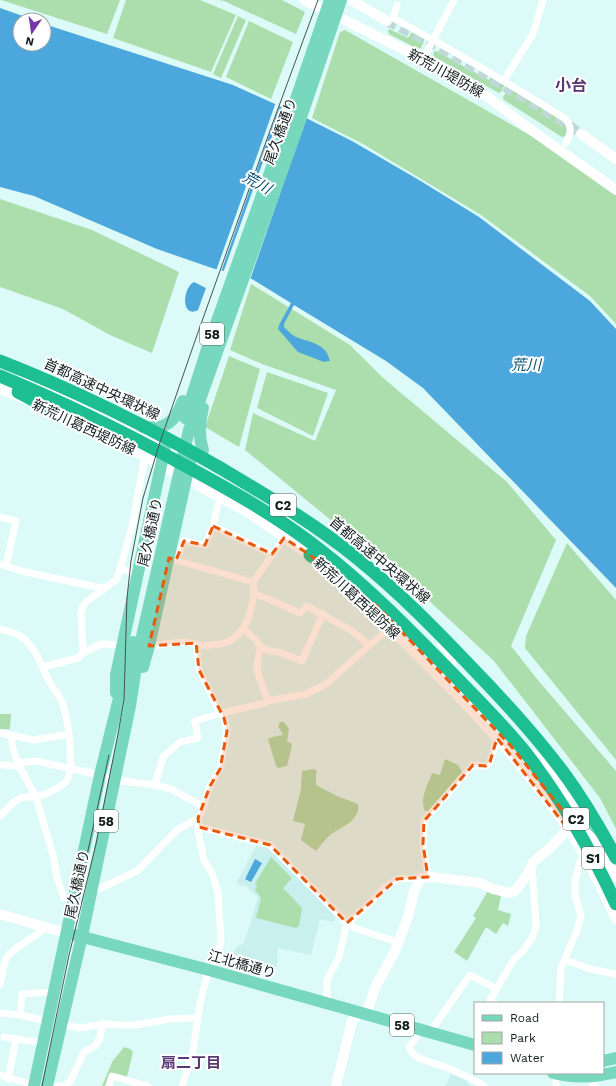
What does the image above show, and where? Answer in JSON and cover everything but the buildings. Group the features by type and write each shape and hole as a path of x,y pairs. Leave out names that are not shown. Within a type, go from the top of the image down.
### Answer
{"highway":[{"name":"首都高速中央環状線","path":"0,360 87,398 168,439 290,510 327,535 388,584 518,717 564,773 585,804 605,838"},
{"path":"0,367 24,374"},
{"path":"0,367 52,391"},
{"name":"首都高速中央環状線","path":"0,376 80,411 148,446 254,505 317,547 347,571 404,624 506,730 546,777 571,812 601,859 616,887"},
{"path":"0,384 21,393 52,410"},
{"path":"288,521 318,538"},
{"path":"302,521 318,538 352,565 410,616 508,717 559,778 601,841 616,869"},
{"path":"310,555 350,583 378,607 481,712 568,814"},
{"name":"首都高速中央環状線","path":"528,756 568,814"},
{"name":"S1","path":"568,814 596,862 616,904"},
{"name":"S1","path":"605,838 616,860"}],"main road":[{"name":"新荒川堤防線","path":"304,0 336,4 387,20"},
{"name":"新荒川堤防線","path":"336,4 423,59 476,87 527,127 616,190"},
{"name":"尾久橋通り","path":"51,1085 61,1024 82,936 130,706 130,651 175,451 211,351 287,125 336,4"},
{"path":"581,134 616,159"},
{"path":"24,374 125,421 154,428 164,426 174,419 178,413 193,376 211,351"},
{"path":"211,351 212,374 200,420 200,436 203,450 206,455 212,461 302,521 355,561 414,614 446,647 451,656 451,664"},
{"name":"新荒川葛西堤防線","path":"0,389 52,410 145,456 250,513 310,555 389,628 438,676 497,738 531,779 568,829 593,872 616,920"},
{"name":"新荒川葛西堤防線","path":"52,391 139,433 257,500 288,521 349,567 379,593 451,664 548,770 567,795 616,877"},
{"path":"130,651 139,573 165,447"},
{"path":"130,706 149,646 172,559 190,461"},
{"name":"尾久橋通り","path":"34,1086 100,775 116,710 116,674 130,651"},
{"path":"336,1086 352,1021 360,1013 368,1009 375,988 395,951 408,917 414,891 424,878 480,883 493,889 510,893 515,891 519,886 533,862 550,848 568,829 583,821 592,823 596,826 616,853"},
{"name":"江北橋通り","path":"0,914 66,933 209,970 331,1007 360,1013 474,1045"},
{"name":"58","path":"444,1036 474,1038"},
{"name":"58","path":"444,1036 474,1052"},
{"path":"555,1078 584,1076 589,1074"}],"street":[{"path":"423,59 454,0"},
{"path":"504,80 533,34 543,0"},
{"path":"398,5 393,18 504,80 567,121 571,129 566,143"},
{"path":"83,652 82,608 86,602 117,579 132,527 145,456"},
{"path":"221,497 213,526 205,545 184,541 172,559 253,582"},
{"path":"0,517 16,520 3,565 25,572 104,589"},
{"path":"213,526 272,554"},
{"path":"149,646 184,642 209,645 226,643 244,629 251,611 254,594 253,582 284,538"},
{"path":"120,569 139,573"},
{"path":"254,594 300,613 307,606 352,631 369,645"},
{"path":"260,647 270,651 279,652 302,661 323,614"},
{"path":"155,786 163,757 180,742 198,738 195,721 221,713 265,704 268,701 306,694 326,684 389,628"},
{"path":"0,629 11,632 30,644 57,693 64,707 69,734 71,768 70,776 66,782 36,797 21,797 0,816"},
{"path":"244,629 256,640 260,647 257,667 268,701"},
{"path":"43,667 78,658 83,652 101,644 130,651"},
{"path":"91,889 99,889 137,871 177,830 198,818 204,807 210,786 220,769 227,731 221,713 199,670 196,644"},
{"path":"0,733 34,740 69,734"},
{"path":"11,735 13,749 19,764 36,797 54,859 57,878 64,898 73,901"},
{"path":"331,1007 327,998 327,980 339,957 347,923 366,908 384,888 397,879 424,878 424,821 473,765 486,766 490,762 497,738"},
{"path":"0,765 36,761 71,768 115,780 171,789 204,807"},
{"path":"182,1086 193,1051 200,1003 209,970 218,955 221,940 218,893 212,873 204,860 198,832 198,818"},
{"path":"199,827 270,844 347,923 357,929 398,942"},
{"path":"559,1002 561,968 581,916 575,895 575,881 580,862 584,857"},
{"path":"493,1002 490,1000 514,959 524,950 533,936 536,927 532,866"},
{"path":"0,985 6,960 13,952 39,935 46,927"},
{"path":"565,960 590,969 616,974"},
{"path":"484,1086 471,1082 442,1066 421,1059 410,1052 410,1047 470,975 497,989"},
{"path":"20,1015 22,994 53,992"},
{"path":"0,1013 20,1015 47,1021"},
{"path":"61,1024 79,1028 102,1024 135,1025 170,1019 198,1018"},
{"path":"64,1086 70,1082 84,1052 96,1045 100,1038 102,1024"},
{"path":"4,1037 43,1043"},
{"path":"8,1079 16,1039"},
{"path":"0,1075 8,1079 34,1086"},
{"path":"109,1086 112,1076 148,1086"}],"highlighted area":[{"path":"213,526 272,554 284,538 310,555 378,607 511,746 575,826 568,829 497,738 490,762 486,766 473,765 424,821 423,844 428,877 397,879 347,923 270,845 199,827 198,818 210,786 220,769 227,731 224,718 199,670 196,643 149,646 169,558 176,560 184,541 205,545"}],"shaded area":[{"path":"257,845 267,847 336,917 333,922 320,919 311,955 278,948 277,967 232,967 233,953 237,947 244,943 258,898 246,886 238,885 237,881"},
{"path":"452,1072 468,1080 468,1084 471,1086 445,1086"}],"green space":[{"path":"1,0 120,0 107,34 52,16 52,12 38,12"},
{"path":"126,0 200,0 236,15 211,72 113,38"},
{"path":"218,0 282,0 305,12 296,34 224,1"},
{"path":"238,16 246,20 221,78 213,74"},
{"path":"249,21 293,42 271,99 226,77"},
{"path":"389,29 408,38 412,32 425,38 421,48 418,49 389,34"},
{"path":"345,30 616,184 616,324 590,296 481,215 363,144 312,118 340,32"},
{"path":"434,51 489,80 491,76 505,84 501,92 499,93 433,56"},
{"path":"511,88 562,120 565,124 567,132 565,136 562,137 504,100 503,97 508,89"},
{"path":"0,199 92,230 179,272 152,353 110,335 63,309 0,287"},
{"path":"251,284 350,345 382,377 507,482 556,540 511,646 537,679 616,771 616,829 600,798 494,661 424,596 245,450 253,413 315,441 336,390 262,364 230,350"},
{"path":"229,356 260,369 239,447 205,427"},
{"path":"267,372 328,393 313,436 257,408"},
{"path":"567,543 616,600 616,760 525,648 526,636"},
{"path":"0,714 11,714 10,729 0,729"},
{"path":"280,722 284,722 289,729 287,742 291,743 292,746 287,766 278,768 276,766 268,739 283,735 278,726"},
{"path":"445,759 458,765 462,772 429,811 425,811 423,802 426,787 432,773 440,775"},
{"path":"313,769 317,771 316,785 337,796 358,804 358,810 353,820 329,836 316,851 301,840 305,824 293,821 301,789 302,771"},
{"path":"271,857 292,878 283,888 302,908 299,926 296,928 256,918 261,898 255,890 257,886 255,884"},
{"path":"488,891 501,896 498,910 511,914 508,926 503,923 496,934 486,927 467,961 454,952 476,918 473,916"},
{"path":"124,1047 133,1052 127,1077 110,1073 105,1086 102,1086 112,1062"}],"water":[{"name":"荒川","path":"0,8 12,12 12,52 52,52 52,27 233,85 306,118 352,141 479,217 590,301 616,329 616,588 423,388 386,361 294,305 284,324 284,327 296,337 317,344 325,350 330,361 324,362 298,352 278,329 291,303 252,279 212,268 157,249 34,196 0,187"},
{"path":"194,282 206,288 198,310 192,312 186,307 185,302 187,290"},
{"path":"255,859 262,863 251,882 245,879"}],"pier":[{"path":"276,102 280,104 221,272 216,271"},
{"path":"283,106 307,116 250,280 223,273"}],"tunnel":[{"path":"387,21 437,46 567,124 581,134"}],"tram line":[{"path":"42,1086 69,955 96,844 124,700 127,598 131,561 143,498 160,442 196,338 318,0"},
{"path":"78,896 109,755"}],"district":[{"name":"小台","path":"571,85"},
{"name":"扇二丁目","path":"191,1063"}]}
